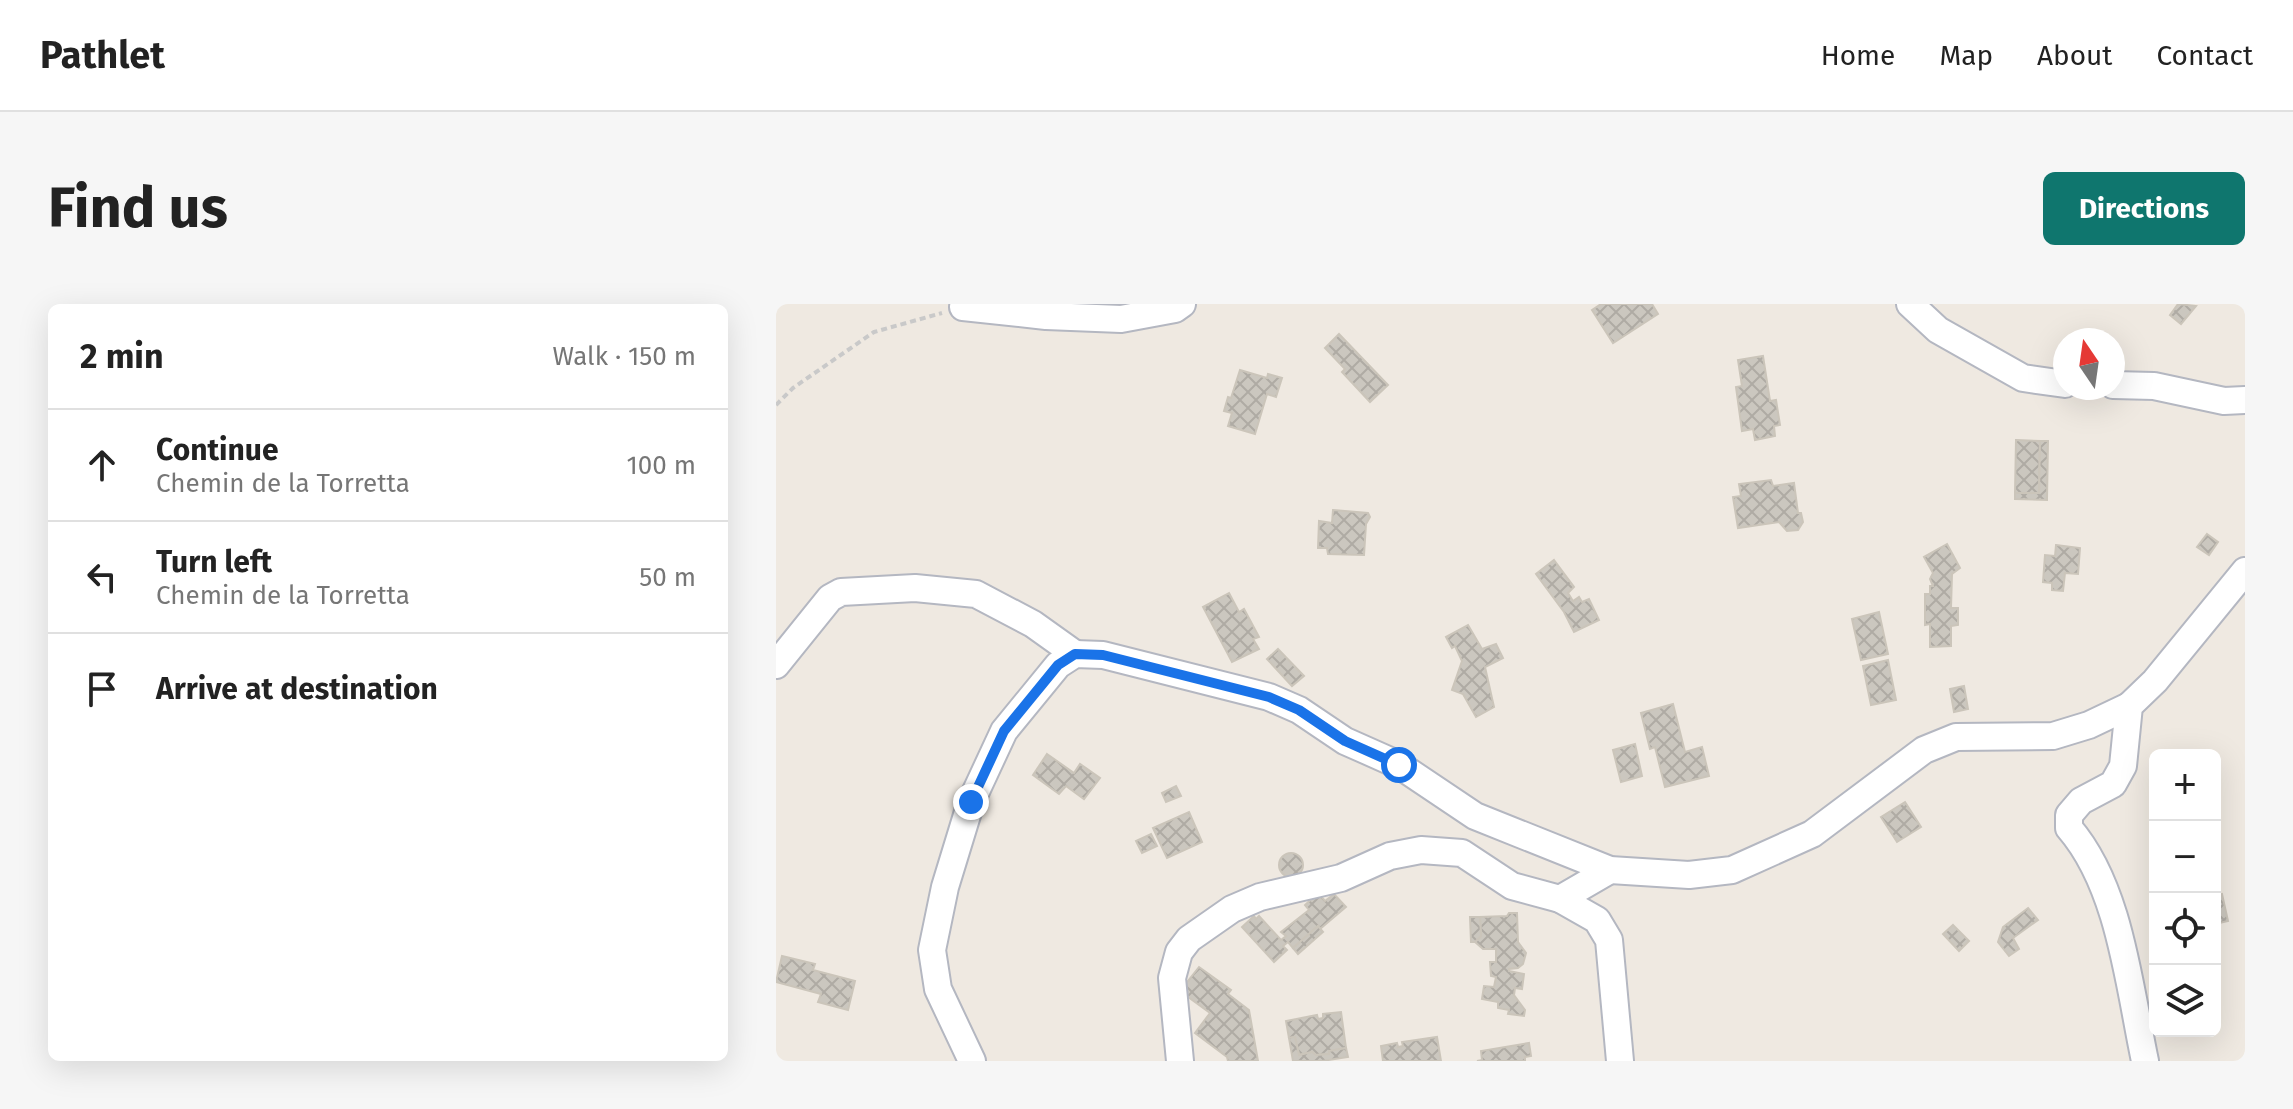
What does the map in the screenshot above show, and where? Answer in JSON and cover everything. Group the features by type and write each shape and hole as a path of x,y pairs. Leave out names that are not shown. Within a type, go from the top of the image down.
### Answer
{"street":[{"path":"963,307 1046,316 1121,319 1175,309 1182,304"},
{"path":"1910,304 1938,330 2023,378 2053,382"},
{"path":"2125,385 2154,386 2224,401 2245,400"},
{"path":"776,665 830,598 841,592 915,588 976,594 1033,624 1075,654 1103,655 1269,697 1299,710 1345,741 1399,765 1475,816 1610,870 1689,875 1732,870 1812,834 1924,750 1956,737 2053,736 2089,725 2129,706 2155,681 2245,571"},
{"path":"972,1061 938,989 932,950 945,887 971,802 1004,731 1058,665 1075,654"},
{"path":"2129,706 2123,766 2113,784 2081,801 2069,815 2069,828 2083,844 2107,899 2120,941 2145,1061"},
{"path":"1180,1061 1172,978 1179,952 1189,939 1232,909 1260,897 1341,878 1390,856 1421,850 1462,853 1512,886 1560,899 1597,920 1609,940 1620,1061"},
{"path":"1560,899 1610,870"}],"path":[{"path":"776,405 793,388 874,332 963,307"}],"building":[{"path":"1601,304 1652,304 1658,314 1613,343 1592,310"},
{"path":"2178,304 2196,306 2181,324 2170,315"},
{"path":"1339,334 1388,385 1370,402 1325,348"},
{"path":"1763,356 1770,401 1776,400 1780,425 1774,426 1775,436 1755,440 1753,429 1742,431 1736,387 1742,386 1738,360"},
{"path":"1240,370 1267,378 1268,374 1282,378 1276,397 1267,394 1255,434 1228,426 1232,413 1224,411"},
{"path":"2016,440 2040,441 2039,493 2015,493"},
{"path":"2040,441 2048,441 2047,500 2015,499 2015,493 2039,493"},
{"path":"1771,480 1773,486 1794,483 1798,513 1801,513 1803,522 1798,530 1787,531 1779,522 1738,528 1733,497 1741,496 1739,484"},
{"path":"1333,510 1368,513 1364,555 1328,554 1327,548 1318,548 1319,521 1332,523"},
{"path":"2207,534 2218,542 2209,555 2197,547"},
{"path":"1947,544 1960,568 1952,574 1951,608 1958,608 1958,625 1951,626 1951,646 1930,647 1930,624 1925,625 1925,594 1930,594 1933,573 1924,557"},
{"path":"2056,545 2080,548 2078,574 2065,573 2063,591 2052,590 2052,583 2043,582 2045,555 2055,556"},
{"path":"1554,560 1574,587 1568,593 1573,601 1579,597 1582,602 1589,599 1599,620 1574,632 1564,612 1536,574"},
{"path":"1229,593 1239,612 1244,609 1259,637 1253,639 1259,649 1232,662 1203,607"},
{"path":"1879,612 1888,654 1861,660 1852,619"},
{"path":"1468,625 1482,649 1496,644 1503,658 1485,667 1494,707 1476,717 1463,694 1452,690 1462,661 1455,646 1452,648 1446,637"},
{"path":"1278,649 1304,676 1292,686 1267,659"},
{"path":"1888,660 1896,700 1871,705 1863,666"},
{"path":"1964,686 1968,709 1954,712 1950,689"},
{"path":"1673,704 1685,752 1702,747 1709,776 1665,787 1655,747 1650,749 1641,713"},
{"path":"1635,744 1642,776 1621,782 1613,750"},
{"path":"1047,754 1074,773 1080,764 1100,778 1084,799 1066,786 1059,794 1033,775"},
{"path":"1176,786 1181,796 1166,802 1162,793"},
{"path":"1905,802 1921,827 1897,842 1881,817"},
{"path":"1189,812 1202,842 1167,858 1153,828"},
{"path":"1151,834 1157,846 1142,853 1136,841"},
{"path":"1291,853 1300,856 1303,865 1300,874 1291,877 1282,874 1279,865 1282,856"},
{"path":"1318,893 1325,901 1334,894 1346,907 1293,948 1288,942 1283,946 1287,950 1274,962 1242,927 1254,916 1256,919 1259,916 1281,940 1286,936 1281,932 1309,910 1305,905"},
{"path":"2221,894 2228,921 2221,923"},
{"path":"2028,908 2038,920 2013,938 2019,949 2009,956 1998,942 2003,927"},
{"path":"1517,913 1518,942 1526,953 1523,964 1509,969 1524,974 1522,989 1515,988 1514,995 1525,1010 1524,1016 1508,1014 1509,1010 1498,1008 1498,1002 1482,999 1484,986 1494,987 1496,977 1491,976 1490,962 1496,962 1496,949 1483,949 1475,942 1481,936 1480,917 1507,916"},
{"path":"1470,917 1480,917 1481,936 1475,942 1471,942"},
{"path":"1953,925 1969,941 1959,951 1943,934"},
{"path":"1318,926 1323,932 1298,954 1293,948"},
{"path":"782,956 815,964 813,970 855,981 848,1010 818,1002 821,994 776,982"},
{"path":"1199,967 1231,990 1228,994 1249,1010 1258,1061 1228,1061 1227,1057 1195,1033 1210,1013 1180,991"},
{"path":"1341,1012 1346,1048 1329,1051 1329,1054 1316,1055 1312,1052 1299,1055 1295,1037 1289,1038 1286,1021 1317,1015 1318,1019 1323,1018 1323,1014"},
{"path":"1295,1037 1299,1055 1312,1052 1316,1055 1329,1054 1329,1051 1346,1048 1348,1057 1293,1061 1289,1038"},
{"path":"1437,1037 1441,1061 1383,1061 1381,1046 1397,1043 1398,1047 1403,1046 1402,1042"},
{"path":"1529,1043 1531,1056 1525,1057 1525,1061 1477,1061 1482,1060 1481,1051"}],"route":[{"path":"971,802 1004,731 1058,665 1075,654 1103,655 1269,697 1299,710 1345,741 1399,765"}]}
